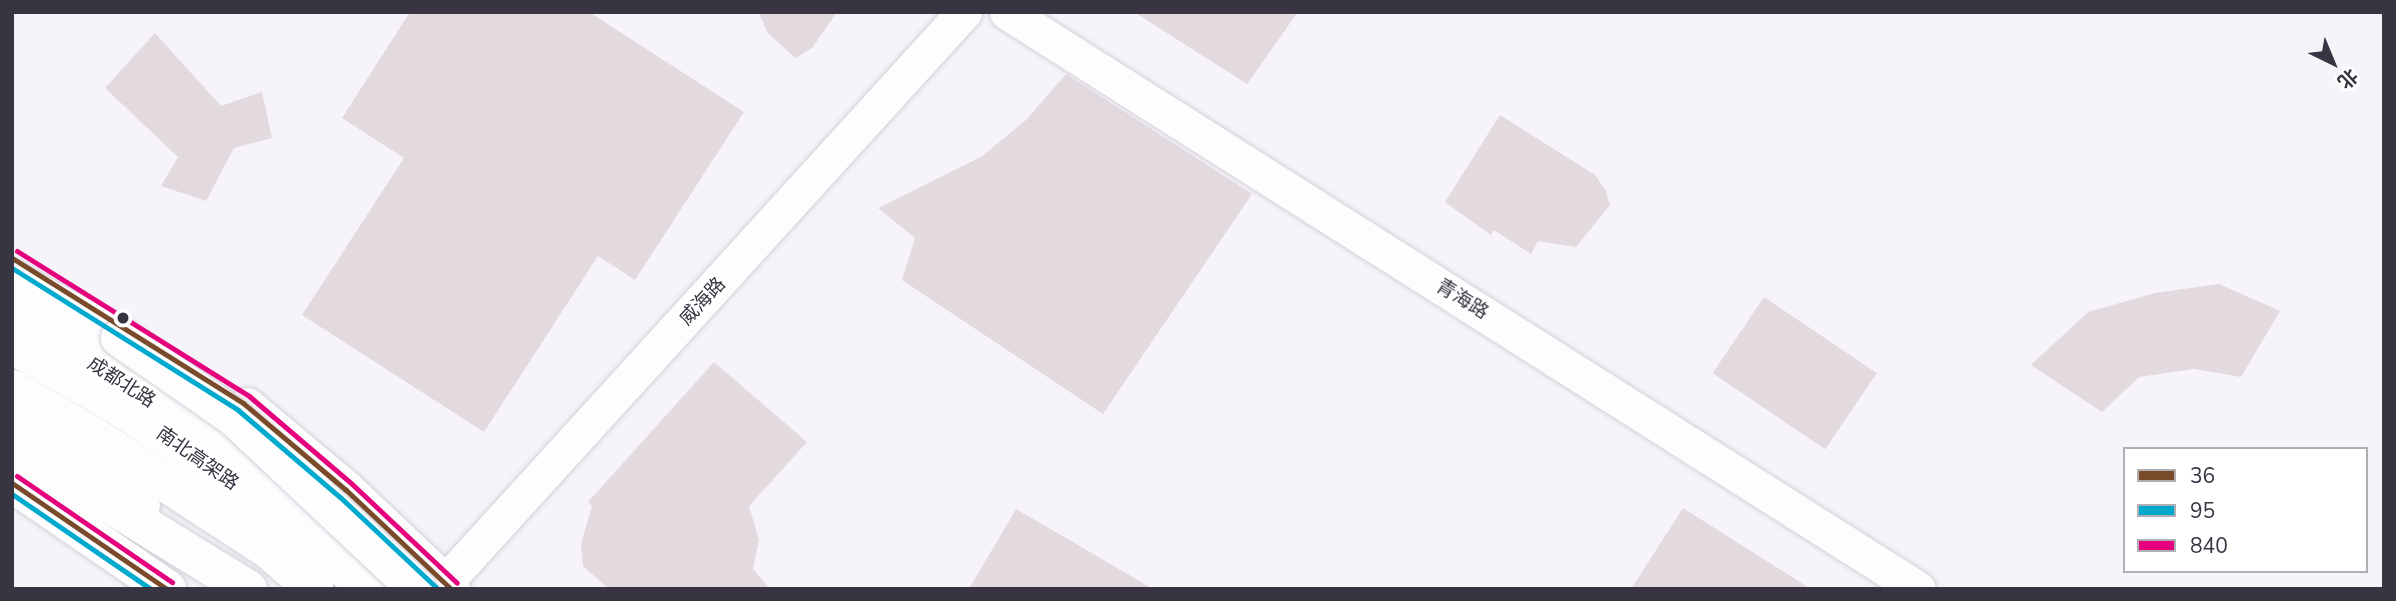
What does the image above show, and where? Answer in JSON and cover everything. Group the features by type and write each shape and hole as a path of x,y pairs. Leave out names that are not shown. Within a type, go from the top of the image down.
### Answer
{"main road":[{"path":"12,258 243,403 439,587"},
{"path":"12,279 154,359 234,417 439,587"},
{"name":"成都北路","path":"12,315 208,439 327,532 390,589"},
{"name":"南北高架路","path":"12,345 115,404 204,463 372,589"},
{"name":"南北高架路","path":"12,389 92,435 269,550 314,589"},
{"path":"243,403 327,532"},
{"path":"12,417 259,589"},
{"path":"12,444 248,589"},
{"path":"12,483 167,589"}],"street":[{"name":"威海路","path":"439,587 964,12"},
{"name":"青海路","path":"1007,12 1918,589"}],"building":[{"path":"410,12 589,12 744,112 635,280 598,256 484,432 302,315 404,158 342,118"},
{"path":"758,12 837,12 812,48 795,58 768,33"},
{"path":"1134,12 1298,12 1247,84"},
{"path":"155,33 221,106 262,92 272,138 234,148 206,201 161,186 178,157 105,88"},
{"path":"1066,74 1252,194 1103,414 902,280 915,238 878,208 981,157 1026,120"},
{"path":"1500,115 1595,175 1606,191 1610,205 1576,247 1538,241 1531,254 1494,230 1491,235 1445,202"},
{"path":"2219,284 2280,311 2241,377 2194,369 2139,377 2102,412 2031,365 2088,312 2155,293"},
{"path":"1764,297 1877,373 1825,449 1713,373"},
{"path":"714,362 807,442 749,506 759,540 753,569 770,589 609,589 583,566 581,544 592,506 588,502"},
{"path":"1683,508 1811,589 1631,589"},
{"path":"1016,509 1061,535 1153,589 969,589"}],"transit line":[{"name":"840","path":"17,251 249,396 352,484 457,583"},
{"name":"36","path":"12,258 243,403 346,490 451,589"},
{"name":"95","path":"12,268 238,410 340,497 438,589"},
{"name":"840","path":"17,476 172,582"},
{"name":"36","path":"12,483 167,589"},
{"name":"95","path":"12,494 151,589"}]}
